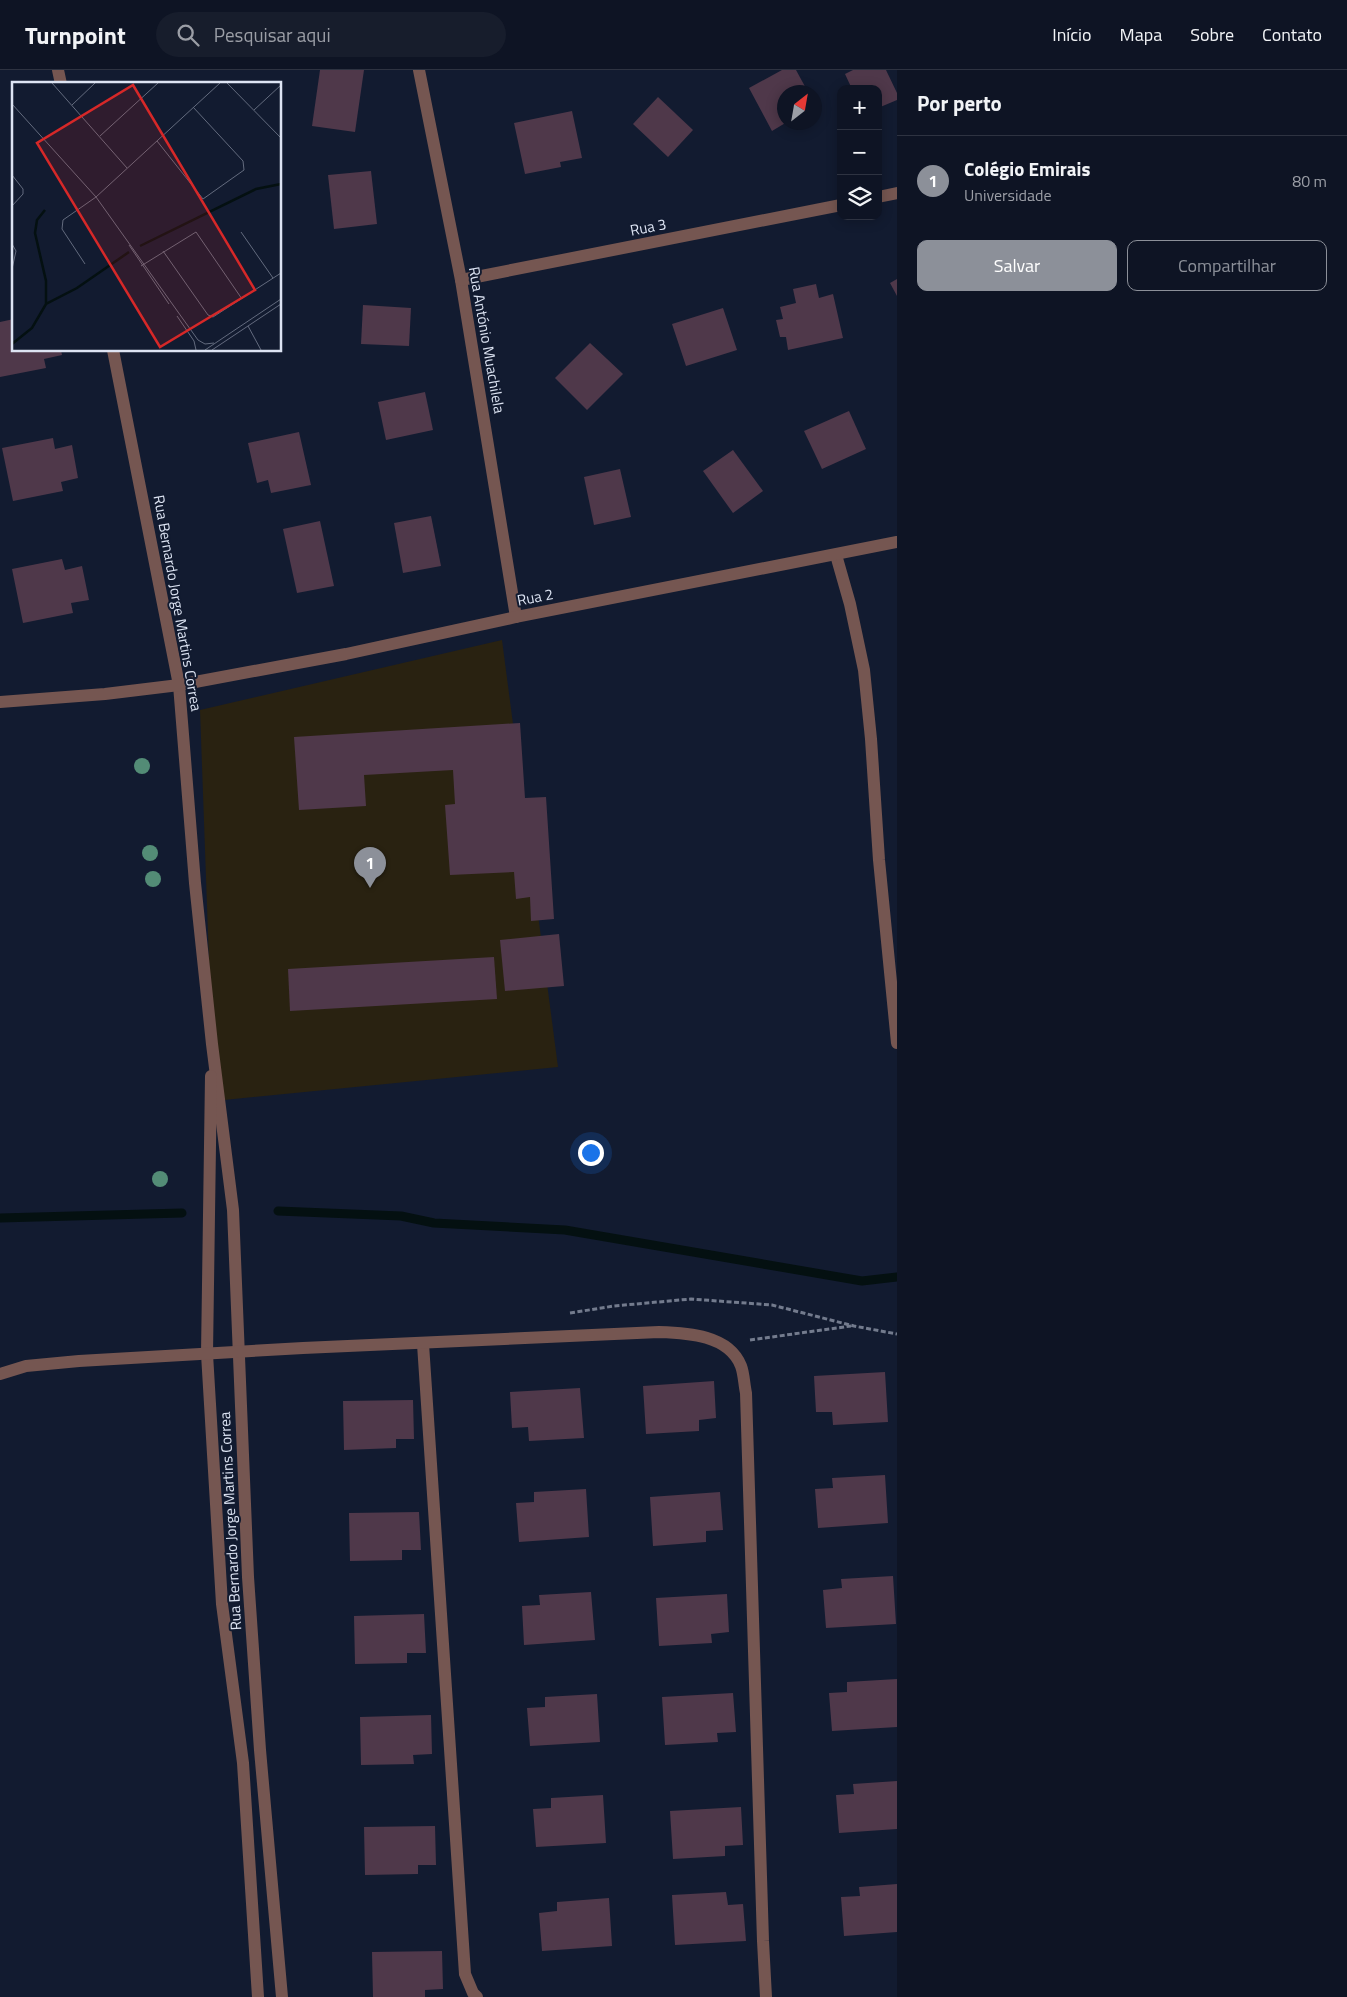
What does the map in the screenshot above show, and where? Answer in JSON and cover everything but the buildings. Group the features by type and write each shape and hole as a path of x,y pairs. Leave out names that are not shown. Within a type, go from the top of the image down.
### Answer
{"street":[{"name":"Rua António Muachilela","path":"419,70 461,280 516,617"},
{"path":"882,196 897,193"},
{"name":"Rua 3","path":"461,280 837,206"},
{"name":"Rua Bernardo Jorge Martins Correa","path":"113,351 179,685 195,882 212,1044 233,1210 248,1577 282,1997"},
{"name":"Rua 2","path":"0,702 105,694 179,685 346,654 516,617 897,542"},
{"path":"836,555 850,604 864,670 871,739 879,860 897,1043"},
{"name":"Rua Bernardo Jorge Martins Correa","path":"212,1044 209,1125 210,1194 207,1354 222,1604 243,1763 258,1997"},
{"path":"0,1374 26,1366 70,1361 303,1348 660,1332 681,1333 708,1338 730,1349 740,1365 746,1393 763,1958 766,1997"},
{"path":"423,1344 465,1974 473,1993 477,1997"}],"path":[{"path":"730,1349 754,1339 854,1326 897,1334"}],"shaded area":[{"path":"502,640 558,1067 214,1101 200,710"}],"waterway":[{"path":"278,1211 401,1216 434,1223 565,1230 862,1281 897,1277"},
{"path":"0,1218 182,1213"}],"place":[{"name":"Colégio Emirais","path":"370,888"}]}
